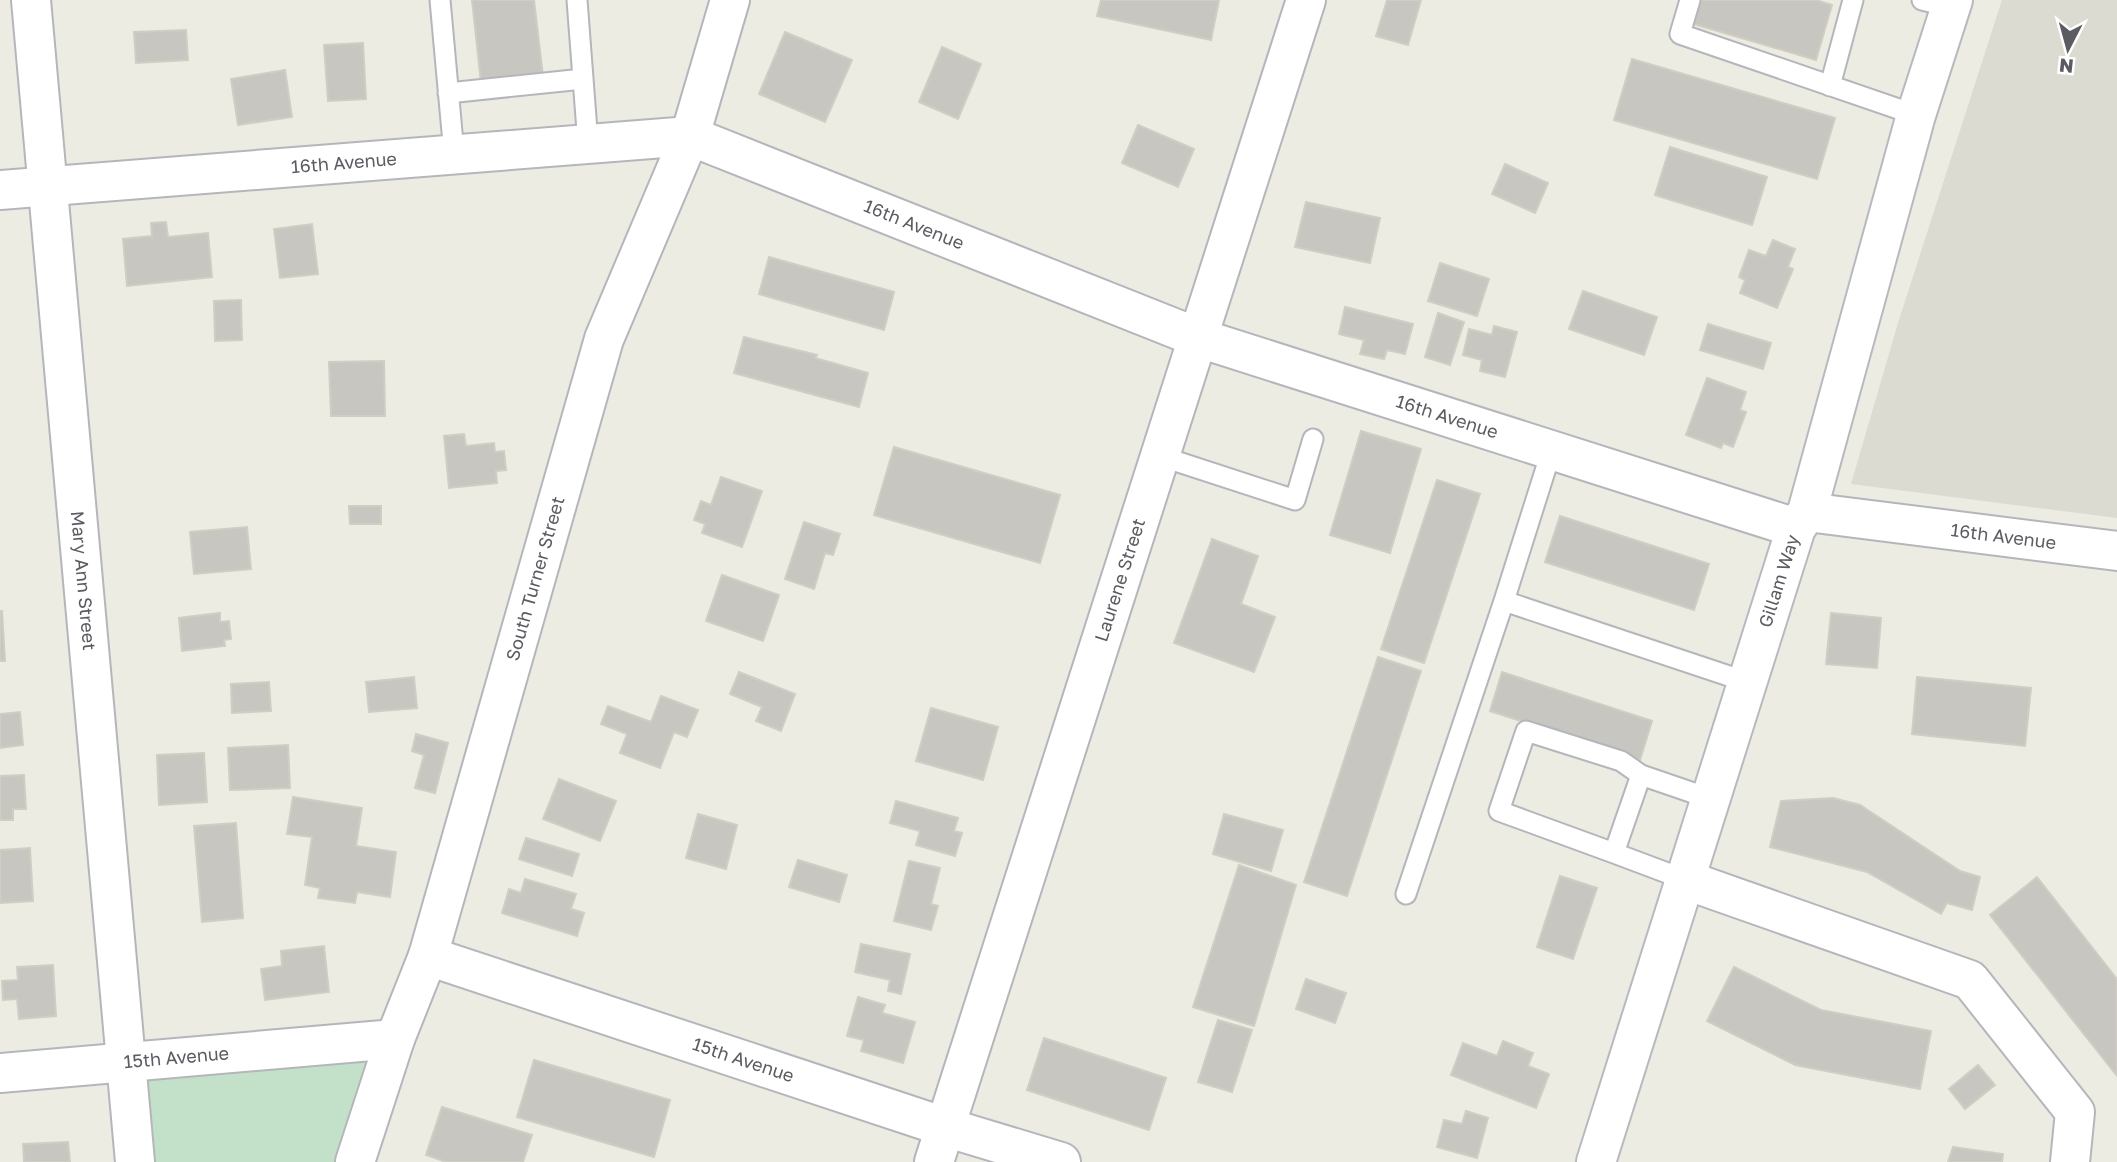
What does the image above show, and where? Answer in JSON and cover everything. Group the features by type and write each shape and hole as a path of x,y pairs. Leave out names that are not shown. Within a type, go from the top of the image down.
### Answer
{"street":[{"name":"Mary Ann Street","path":"31,0 135,1162"},
{"name":"South Turner Street","path":"355,1162 395,1039 428,956 604,339 690,136 730,0"},
{"name":"Laurene Street","path":"939,1145 1306,0"},
{"name":"Gillam Way","path":"1596,1162 1747,682 1802,520 1916,115 1942,2"},
{"name":"16th Avenue","path":"0,190 690,136 1199,338 1552,449 1802,520 2117,551"},
{"path":"1686,880 1970,980 2075,1112 2070,1162"},
{"name":"15th Avenue","path":"428,956 939,1145 1061,1162"},
{"name":"15th Avenue","path":"0,1073 395,1039"}],"lane":[{"path":"440,0 454,154"},
{"path":"577,0 588,144"},
{"path":"1690,0 1680,34 1916,115"},
{"path":"1830,86 1853,0"},
{"path":"448,93 583,79"},
{"path":"1160,456 1295,500 1313,439"},
{"path":"1406,894 1552,449"},
{"path":"1504,601 1747,682"},
{"path":"1686,880 1499,811 1526,731 1621,761 1641,775 1711,799"},
{"path":"1615,853 1641,775"}],"shaded area":[{"path":"2002,0 2117,0 2117,518 1851,484 1898,323"}],"green space":[{"path":"395,1039 355,1162 135,1162 125,1063"}],"building":[{"path":"472,0 534,0 543,76 481,83"},
{"path":"1101,0 1219,0 1211,40 1097,16"},
{"path":"1387,0 1421,0 1408,45 1376,36"},
{"path":"1701,0 1816,0 1832,5 1816,60 1694,24"},
{"path":"186,30 188,60 136,63 134,32"},
{"path":"785,32 852,60 825,122 759,94"},
{"path":"363,43 366,99 328,101 324,45"},
{"path":"942,47 981,64 958,119 919,102"},
{"path":"1632,59 1835,118 1817,179 1614,120"},
{"path":"285,70 292,117 238,125 231,79"},
{"path":"1138,125 1194,149 1178,187 1122,163"},
{"path":"1670,147 1767,177 1752,225 1655,195"},
{"path":"1505,164 1548,183 1535,213 1492,194"},
{"path":"1306,202 1380,218 1370,263 1295,247"},
{"path":"166,222 168,237 208,233 212,277 127,286 123,239 152,236 151,223"},
{"path":"312,224 318,274 280,278 274,229"},
{"path":"1773,240 1795,249 1788,267 1793,269 1777,308 1740,293 1745,280 1739,277 1749,250 1766,256"},
{"path":"769,257 894,292 884,330 759,294"},
{"path":"1440,263 1489,279 1477,316 1428,301"},
{"path":"1583,291 1657,317 1644,355 1569,329"},
{"path":"241,300 242,340 215,341 214,301"},
{"path":"1345,307 1413,324 1405,354 1387,350 1384,359 1360,354 1364,340 1339,334"},
{"path":"1438,313 1464,322 1450,365 1425,357"},
{"path":"1708,324 1771,343 1763,369 1700,350"},
{"path":"1494,326 1517,332 1505,377 1480,371 1482,360 1463,355 1469,329 1492,335"},
{"path":"744,337 817,355 815,358 868,373 859,407 734,373"},
{"path":"384,361 385,416 331,416 329,362"},
{"path":"1707,378 1746,392 1740,410 1746,412 1733,447 1723,443 1721,448 1686,435"},
{"path":"1361,431 1421,449 1390,553 1330,535"},
{"path":"464,434 466,446 494,443 495,452 504,451 506,470 496,471 497,483 449,488 444,436"},
{"path":"894,447 1060,495 1040,563 874,515"},
{"path":"721,477 762,491 742,547 702,533 705,524 694,520 701,501 711,505"},
{"path":"1437,480 1480,494 1424,663 1381,649"},
{"path":"349,506 381,506 381,524 350,524"},
{"path":"1560,516 1709,564 1694,610 1545,562"},
{"path":"804,522 840,534 833,555 825,553 814,589 785,579"},
{"path":"247,527 251,569 194,574 190,532"},
{"path":"1212,539 1258,556 1241,604 1275,617 1254,672 1174,643"},
{"path":"722,575 779,595 763,641 706,621"},
{"path":"2,611 5,661 0,661"},
{"path":"220,613 220,622 229,621 231,639 224,640 225,646 182,651 179,618"},
{"path":"1831,613 1881,618 1877,668 1826,664"},
{"path":"1378,657 1421,671 1347,896 1304,882"},
{"path":"739,672 795,694 781,731 756,721 762,707 730,694"},
{"path":"1502,672 1652,721 1640,760 1490,711"},
{"path":"414,677 417,708 369,712 366,682"},
{"path":"1917,677 2031,688 2025,746 1912,734"},
{"path":"269,682 271,711 232,713 231,684"},
{"path":"661,696 698,710 687,737 674,732 660,768 620,753 627,734 601,724 608,706 651,722"},
{"path":"931,708 998,727 983,780 916,761"},
{"path":"20,712 23,745 0,748 0,714"},
{"path":"416,734 448,743 435,793 415,788 424,755 412,751"},
{"path":"288,745 290,788 230,790 228,748"},
{"path":"204,753 207,802 159,805 157,755"},
{"path":"24,775 26,809 13,809 13,820 0,820 0,776"},
{"path":"559,779 616,801 600,841 543,819"},
{"path":"293,797 362,808 356,846 396,852 390,897 357,892 355,903 318,898 320,888 305,885 312,837 287,834"},
{"path":"1833,798 1860,805 1960,871 1980,877 1972,910 1947,903 1941,914 1867,872 1770,847 1781,801"},
{"path":"896,801 958,818 954,831 962,833 955,856 916,845 920,831 890,823"},
{"path":"698,814 737,825 726,869 686,858"},
{"path":"1224,814 1283,830 1271,871 1213,854"},
{"path":"236,823 243,918 202,922 194,826"},
{"path":"526,838 579,854 572,876 519,859"},
{"path":"30,848 33,901 0,903 0,850"},
{"path":"798,860 847,875 839,902 789,887"},
{"path":"909,861 940,868 931,904 938,906 931,930 894,921"},
{"path":"1239,865 1296,885 1254,1026 1193,1007"},
{"path":"1560,876 1597,888 1573,959 1537,947"},
{"path":"2037,877 2117,979 2117,1076 1990,915"},
{"path":"525,879 576,894 571,909 584,913 577,936 502,913 509,889 521,893"},
{"path":"861,944 910,954 901,994 888,991 890,980 855,972"},
{"path":"324,946 329,992 265,1000 261,969 282,966 281,951"},
{"path":"53,965 56,1016 19,1019 17,999 3,1000 2,981 18,980 17,967"},
{"path":"1734,967 1821,1010 1931,1031 1920,1089 1795,1065 1707,1021"},
{"path":"1306,979 1346,993 1335,1023 1296,1009"},
{"path":"858,997 885,1005 882,1013 915,1022 903,1063 861,1051 864,1040 847,1036"},
{"path":"1218,1020 1252,1030 1232,1092 1198,1082"},
{"path":"1044,1038 1166,1078 1149,1130 1027,1090"},
{"path":"1503,1041 1533,1053 1528,1066 1549,1074 1536,1108 1451,1075 1463,1043 1497,1056"},
{"path":"534,1060 670,1100 654,1157 517,1117"},
{"path":"1978,1065 1995,1085 1965,1109 1949,1089"},
{"path":"442,1107 532,1135 523,1162 446,1162 426,1155"},
{"path":"1466,1111 1488,1118 1477,1158 1437,1147 1444,1120 1462,1124"},
{"path":"68,1142 70,1162 24,1162 23,1144"},
{"path":"1953,1147 2003,1154 2002,1162 1948,1162"}]}
